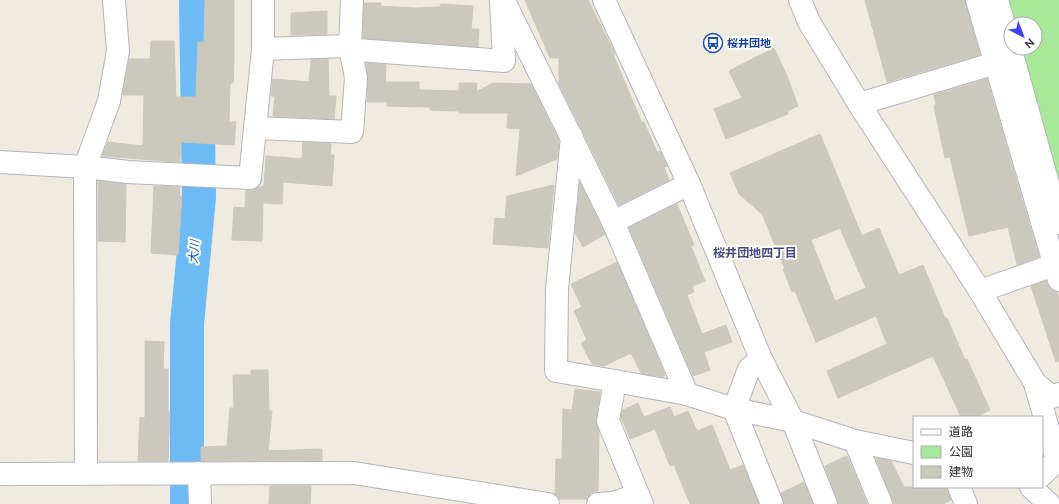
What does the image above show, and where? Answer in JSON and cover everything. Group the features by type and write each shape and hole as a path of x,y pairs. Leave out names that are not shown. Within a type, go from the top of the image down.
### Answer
{"street":[{"path":"86,474 85,167 109,101 118,51 114,0"},
{"path":"0,162 85,167 128,172 250,178 263,49 263,0"},
{"path":"255,128 352,132 356,78 350,47 352,0"},
{"path":"263,49 350,47 358,50 504,61 502,0"},
{"path":"502,0 572,137 613,222 687,394"},
{"path":"604,0 689,184 760,359 793,421 826,504"},
{"path":"800,0 809,22 859,104 980,291 1035,383 1042,416"},
{"path":"977,0 1056,272 980,291"},
{"path":"996,0 1059,222"},
{"path":"859,104 996,63"},
{"path":"572,137 557,288 556,371 687,394 734,409 793,421 856,441 913,453"},
{"path":"613,222 689,184"},
{"path":"760,359 749,369 734,409 772,504"},
{"path":"598,504 640,499 608,420 615,381"},
{"path":"1035,383 1057,401"},
{"path":"1043,422 1052,466"},
{"path":"856,441 881,504"},
{"path":"199,473 200,504"},
{"path":"0,474 354,473 548,504"},
{"path":"959,488 966,504"},
{"path":"1032,488 1049,504"}],"green space":[{"path":"1009,0 1059,0 1059,187 1024,56 1043,56 1043,16 1013,16"}],"building":[{"path":"205,0 234,0 234,60 233,83 230,83 229,122 236,122 234,145 181,142 180,162 102,156 108,142 143,146 144,95 123,95 129,59 150,59 151,41 174,41 176,97 196,97 198,42 204,42"},
{"path":"525,0 588,0 615,54 613,54 642,123 644,122 657,152 660,151 667,166 664,168 669,180 619,205 559,84 559,58 550,58"},
{"path":"865,0 965,0 980,55 887,82"},
{"path":"364,3 381,3 380,6 415,8 440,7 441,4 473,6 471,29 479,29 478,47 363,38"},
{"path":"327,11 327,34 291,35 291,13"},
{"path":"774,48 787,76 798,106 787,111 788,114 726,139 714,109 742,98 729,71"},
{"path":"328,59 329,96 336,96 334,119 273,116 275,96 271,96 273,79 309,82 311,60"},
{"path":"366,63 386,65 385,82 419,82 419,90 459,91 459,83 477,83 476,92 493,83 531,84 559,141 557,159 516,176 520,129 507,128 508,113 459,113 459,111 430,110 430,107 387,106 387,102 367,102 368,79"},
{"path":"987,79 1039,257 1017,265 1008,227 969,236 950,157 945,158 934,106 936,106 934,95"},
{"path":"820,134 862,236 879,228 899,275 923,265 945,318 947,318 965,360 967,359 990,410 978,416 961,416 933,356 838,398 827,371 887,344 876,316 816,342 795,291 792,292 783,269 785,269 762,214 739,194 730,173","holes":["840,228 866,288 835,301 811,240"]},
{"path":"303,142 331,144 330,155 334,155 332,186 283,182 282,204 263,203 262,241 232,240 234,207 245,208 246,190 264,186 266,156 302,159"},
{"path":"98,181 126,184 125,242 98,241"},
{"path":"580,183 605,234 583,247 575,232"},
{"path":"554,185 548,248 493,244 495,218 505,219 507,196"},
{"path":"154,186 180,187 179,196 182,196 178,255 151,253"},
{"path":"677,204 694,245 691,246 705,281 692,286 694,292 687,295 702,334 726,325 732,342 704,352 710,370 693,376 629,228"},
{"path":"617,262 665,375 663,377 641,373 631,353 604,366 592,364 581,343 587,340 574,311 582,307 571,284"},
{"path":"1046,281 1050,289 1057,292 1059,298 1059,361 1056,362 1031,286"},
{"path":"145,341 164,342 163,369 168,369 168,412 170,412 168,461 138,461 140,417 145,418"},
{"path":"251,370 268,370 269,411 272,411 268,451 322,449 322,461 201,461 201,447 227,446 230,408 234,408 233,375 251,375"},
{"path":"575,389 600,392 596,419 599,432 598,491 591,493 587,499 559,499 555,494 556,459 562,459 563,409 572,410"},
{"path":"638,403 644,417 670,407 674,417 688,411 697,431 712,425 730,470 743,465 759,504 690,504 674,465 670,466 655,429 630,439 621,417 623,410"},
{"path":"847,456 867,504 838,504 825,466"},
{"path":"876,458 891,461 904,487 947,488 951,500 943,504 893,504"},
{"path":"804,482 813,504 784,504 781,493"},
{"path":"270,486 311,486 310,504 269,504"}],"waterway":[{"name":"大川","path":"187,504 187,324 199,197 196,0"}],"place":[{"name":"桜井団地","path":"713,43"}],"district":[{"name":"桜井団地四丁目","path":"755,253"}]}
